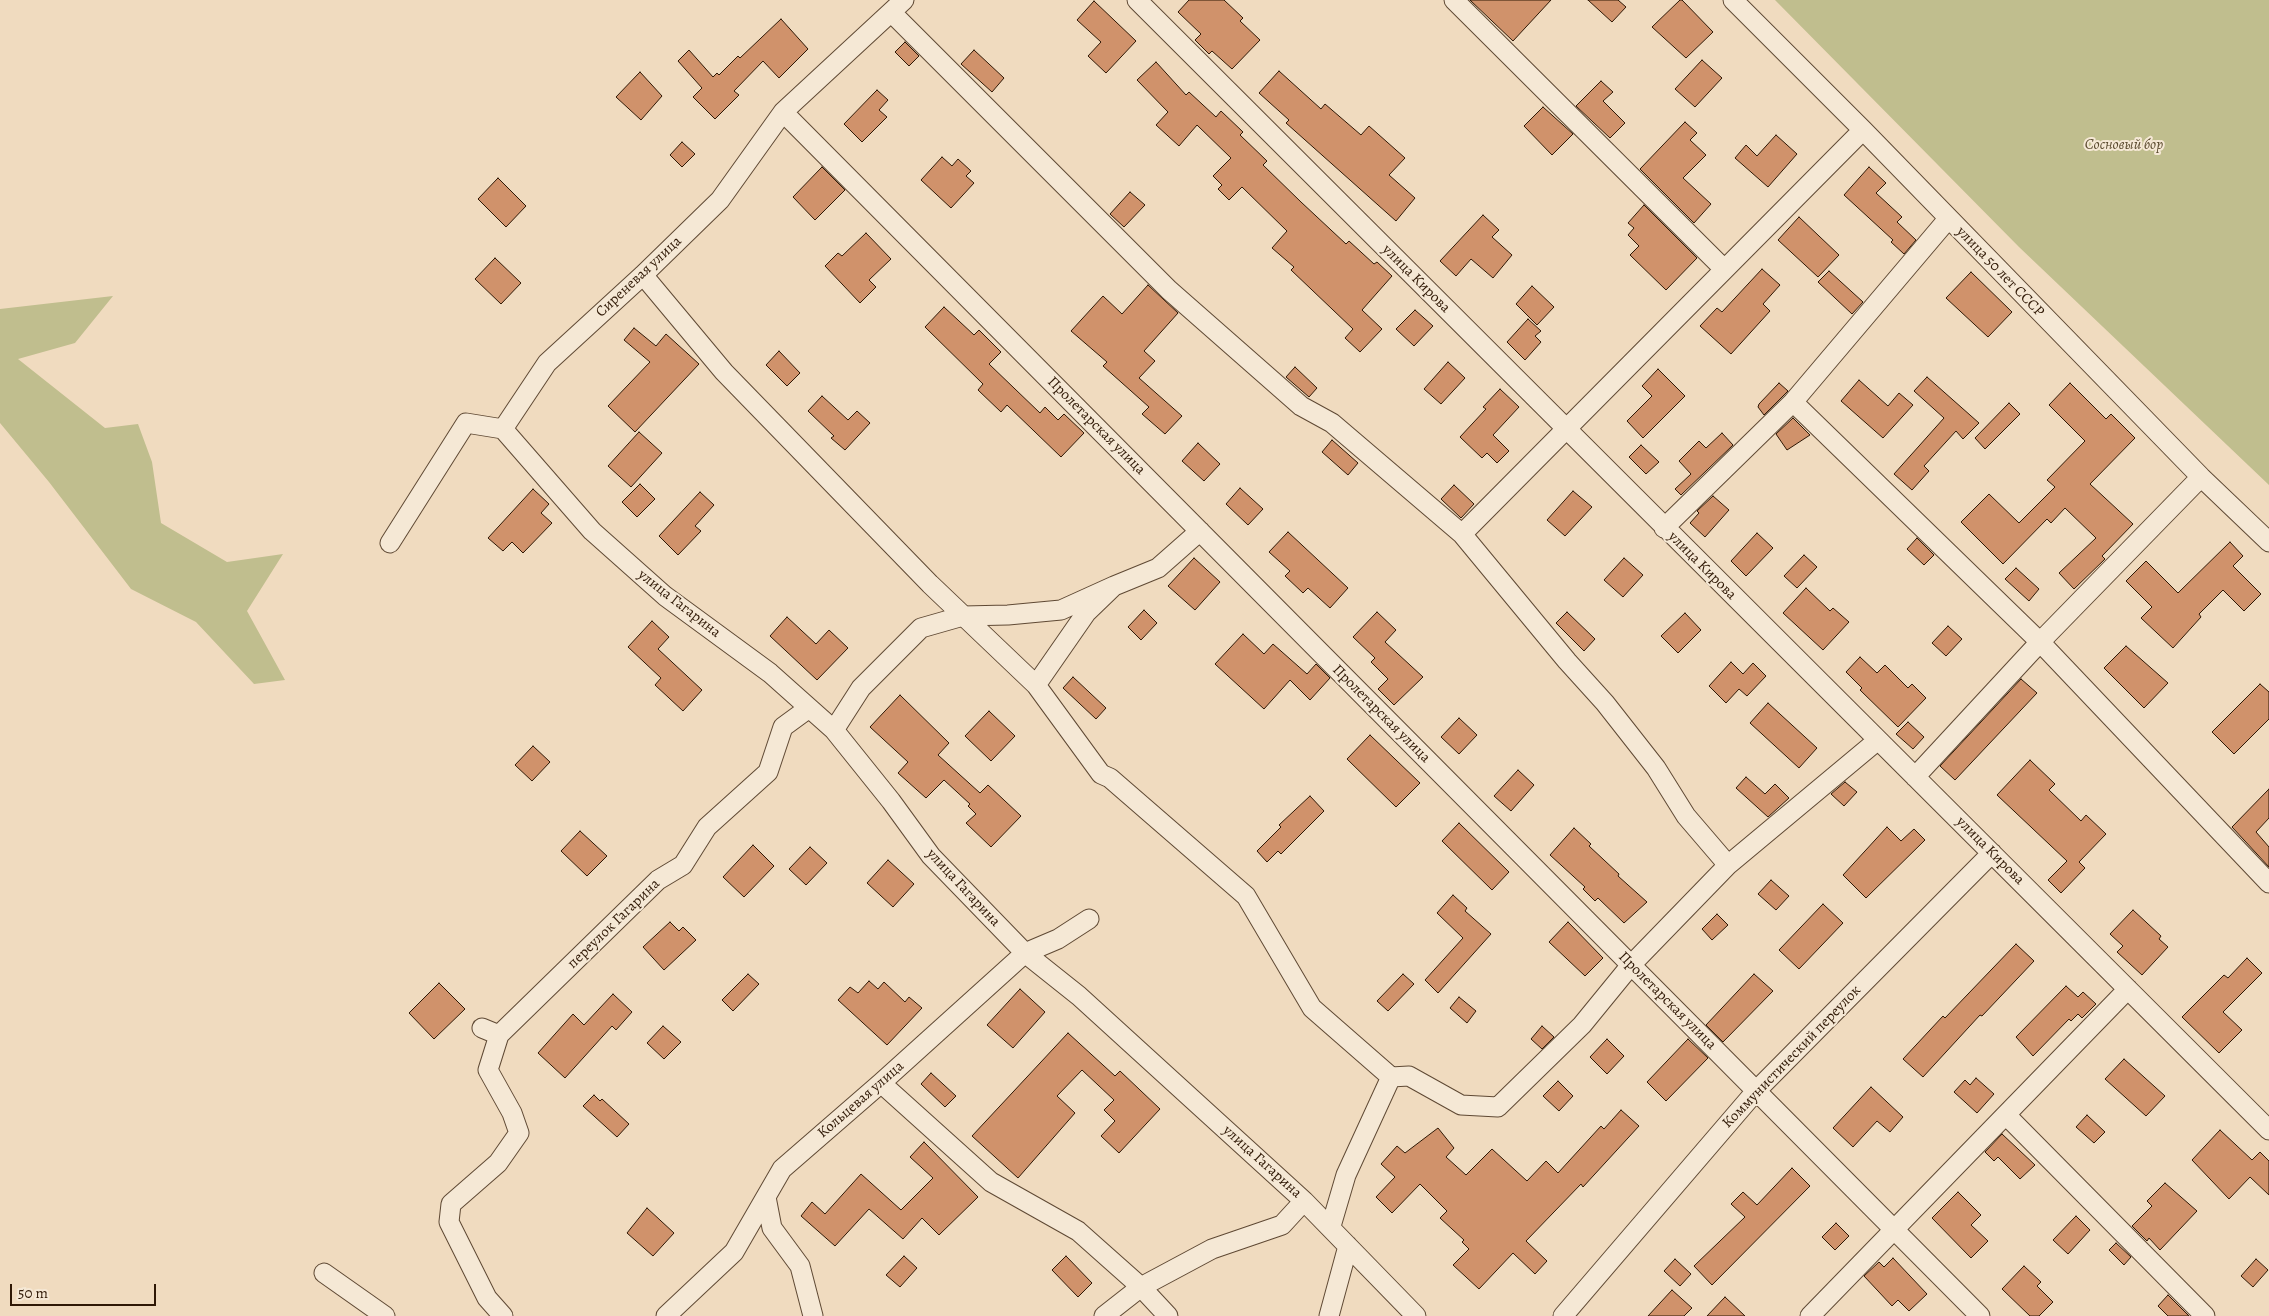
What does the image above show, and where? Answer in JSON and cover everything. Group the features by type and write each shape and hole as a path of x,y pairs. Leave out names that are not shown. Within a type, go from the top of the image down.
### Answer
{"street":[{"name":"улица Кирова","path":"1137,0 2269,1130"},
{"path":"1454,0 1724,269"},
{"name":"улица 50 лет СССР","path":"1733,0 1863,130 2201,477 2269,542"},
{"path":"897,6 1169,290 1301,406 1332,423 1462,534 1567,662 1605,703 1656,768 1686,816 1728,865"},
{"name":"Сиреневая улица","path":"504,429 547,363 643,275 720,200 783,112 897,6"},
{"name":"Пролетарская улица","path":"783,112 1980,1316"},
{"path":"1462,534 1863,130"},
{"path":"1664,528 1793,402 1948,219"},
{"path":"643,275 724,372 963,616 1036,685 1101,774 1110,778 1246,896 1312,1008 1391,1077 1409,1076 1461,1105 1498,1107 1582,1024 1631,965 1728,865 1878,740"},
{"path":"1793,402 2040,642 2269,883"},
{"path":"390,543 466,423 504,429"},
{"name":"улица Гагарина","path":"504,429 592,531 665,596 770,673 834,730 892,800 930,856 1025,952 1078,996 1331,1226 1416,1316"},
{"path":"1915,777 2040,642 2201,477"},
{"path":"834,730 861,688 921,628 963,616 1008,615 1061,610 1158,568 1200,531"},
{"path":"1036,685 1086,613 1114,586"},
{"name":"переулок Гагарина","path":"499,1036 658,880 684,865 707,827 768,772 783,728 809,708"},
{"name":"Коммунистический переулок","path":"1563,1316 1756,1091 1992,853"},
{"name":"Кольцевая улица","path":"666,1316 734,1252 782,1169 882,1083 1025,952 1058,939 1089,919"},
{"path":"1810,1316 2128,989"},
{"path":"482,1028 499,1036 488,1070 512,1113 519,1133 498,1163 451,1204 449,1222 488,1298 503,1316"},
{"path":"1331,1226 1346,1175 1391,1077"},
{"path":"882,1083 991,1182 1078,1232 1141,1286 1168,1316"},
{"path":"2006,1116 2205,1316"},
{"path":"766,1197 772,1228 800,1266 813,1316"},
{"path":"1104,1316 1141,1286 1212,1249 1282,1225 1304,1201"},
{"path":"1330,1316 1348,1246"},
{"path":"324,1272 385,1316"}],"green space":[{"name":"Сосновый бор","path":"1775,0 2269,0 2269,485 2019,247"},
{"path":"113,296 75,343 18,359 105,428 138,424 152,462 161,523 227,562 283,554 247,611 285,680 254,684 196,622 131,589 49,482 0,423 0,309"}],"building":[{"path":"1189,0 1224,0 1243,18 1240,21 1260,40 1232,69 1212,51 1209,54 1195,40 1201,34 1178,12"},
{"path":"1470,0 1551,0 1513,41"},
{"path":"1588,0 1618,0 1626,7 1612,22"},
{"path":"1680,0 1713,32 1686,58 1652,27"},
{"path":"1094,1 1136,41 1106,73 1088,56 1101,42 1077,20"},
{"path":"781,19 808,49 779,78 763,61 734,91 739,95 715,119 693,97 702,88 678,61 689,50 713,77 717,73 719,75"},
{"path":"905,42 919,56 909,66 895,52"},
{"path":"974,50 1004,78 992,92 961,64"},
{"path":"1702,60 1722,78 1695,107 1675,89"},
{"path":"1156,62 1186,95 1189,92 1216,117 1221,111 1243,132 1240,135 1267,161 1263,165 1301,202 1346,244 1349,241 1374,264 1377,262 1392,276 1362,310 1382,329 1360,352 1345,338 1353,329 1291,270 1294,267 1272,248 1287,231 1242,187 1229,200 1218,189 1222,185 1213,176 1231,158 1197,125 1179,146 1156,125 1168,112 1137,80"},
{"path":"1279,71 1321,109 1325,104 1361,135 1369,126 1405,158 1389,175 1415,198 1396,221 1286,123 1289,120 1259,93"},
{"path":"640,72 662,96 641,120 616,97"},
{"path":"1601,81 1613,92 1603,101 1625,123 1610,138 1576,106"},
{"path":"877,90 888,100 879,110 887,117 862,142 844,124"},
{"path":"1543,107 1573,134 1552,155 1524,126"},
{"path":"1685,122 1697,133 1690,140 1706,155 1683,178 1711,204 1694,223 1640,169"},
{"path":"1776,135 1797,154 1768,187 1735,158 1746,145 1757,156"},
{"path":"682,142 695,154 682,167 670,155"},
{"path":"942,157 952,166 958,159 971,171 966,176 974,183 951,208 921,180"},
{"path":"822,167 845,190 815,220 793,197"},
{"path":"1869,167 1886,183 1876,193 1902,217 1897,222 1916,240 1904,254 1891,242 1893,240 1844,195"},
{"path":"498,178 526,206 506,227 478,199"},
{"path":"1130,192 1145,205 1124,227 1110,214"},
{"path":"1644,205 1697,258 1666,290 1630,255 1639,246 1628,235 1634,228 1628,223"},
{"path":"1483,215 1499,230 1492,237 1512,255 1493,278 1471,259 1456,276 1440,261"},
{"path":"1799,217 1839,255 1818,277 1778,240"},
{"path":"866,233 891,259 869,280 876,287 860,303 825,266 838,253 842,256"},
{"path":"495,258 521,283 501,304 475,279"},
{"path":"1762,269 1780,285 1763,304 1770,311 1731,354 1700,326 1717,308 1722,312"},
{"path":"1829,271 1863,302 1852,314 1818,282"},
{"path":"1971,272 2012,312 1988,337 1946,298"},
{"path":"1148,285 1178,313 1144,351 1155,361 1139,378 1182,416 1165,434 1142,414 1149,407 1103,366 1107,362 1071,331 1103,296 1122,314"},
{"path":"1532,286 1554,307 1537,325 1516,304"},
{"path":"944,307 974,335 979,330 1001,352 989,364 1040,413 1045,407 1058,420 1064,414 1084,433 1061,457 1007,405 1001,412 978,390 983,384 925,327"},
{"path":"1415,310 1433,326 1414,346 1396,329"},
{"path":"1528,319 1541,331 1535,336 1541,342 1525,360 1507,342"},
{"path":"634,328 656,346 666,334 699,364 635,432 608,406 650,362 624,340"},
{"path":"779,351 800,373 787,386 766,365"},
{"path":"1448,362 1465,378 1441,404 1424,389"},
{"path":"1295,367 1317,388 1309,397 1286,377"},
{"path":"1658,369 1685,396 1643,438 1627,421 1652,396 1642,386"},
{"path":"1927,377 1979,423 1963,439 1956,431 1924,466 1929,471 1912,490 1894,474 1944,418 1914,391"},
{"path":"1859,380 1888,406 1899,393 1913,405 1883,438 1841,401"},
{"path":"1779,383 1788,391 1764,415 1758,407 1759,404"},
{"path":"2070,383 2106,419 2111,414 2135,438 2090,484 2133,524 2102,556 2105,559 2074,589 2059,573 2096,538 2065,508 2051,523 2047,519 2003,564 1961,522 1989,494 2019,523 2055,487 2047,480 2085,441 2049,405"},
{"path":"1500,389 1519,407 1493,435 1509,451 1497,463 1487,453 1482,458 1460,437 1486,409 1483,407"},
{"path":"822,396 848,420 857,411 870,423 845,450 831,438 834,436 808,411"},
{"path":"2009,403 2020,414 1985,449 1975,438"},
{"path":"1793,418 1810,435 1787,450 1776,434"},
{"path":"639,432 662,453 631,487 608,466"},
{"path":"1722,433 1733,445 1681,495 1675,489 1691,474 1679,461 1699,441 1706,448"},
{"path":"1332,440 1358,463 1348,475 1322,452"},
{"path":"1198,443 1220,464 1204,481 1182,461"},
{"path":"1641,445 1659,462 1646,474 1629,457"},
{"path":"640,484 655,499 637,517 622,502"},
{"path":"1454,485 1474,504 1461,518 1441,499"},
{"path":"1240,488 1263,509 1248,525 1226,504"},
{"path":"533,489 549,504 541,513 552,523 523,553 512,542 503,551 488,538"},
{"path":"1573,491 1592,507 1565,536 1547,520"},
{"path":"700,492 714,505 695,526 701,531 678,555 659,536"},
{"path":"1713,496 1729,510 1705,537 1690,523 1699,513 1697,511"},
{"path":"1288,532 1348,588 1330,608 1308,588 1303,593 1285,576 1290,571 1269,552"},
{"path":"1757,533 1773,548 1746,576 1731,561"},
{"path":"1917,538 1934,555 1924,565 1907,549"},
{"path":"2230,542 2243,556 2233,566 2261,594 2244,611 2223,590 2199,614 2201,617 2173,648 2141,618 2152,607 2126,581 2146,561 2178,593"},
{"path":"1804,555 1817,567 1797,588 1784,576"},
{"path":"1194,558 1220,582 1195,610 1168,586"},
{"path":"1624,558 1643,575 1623,597 1604,580"},
{"path":"2016,568 2039,589 2029,601 2005,579"},
{"path":"1806,588 1830,611 1833,608 1849,622 1823,650 1783,613"},
{"path":"1144,610 1157,623 1141,640 1128,627"},
{"path":"1377,612 1396,630 1385,642 1423,677 1394,705 1378,689 1388,679 1371,662 1375,658 1353,637"},
{"path":"1567,612 1595,639 1584,651 1556,623"},
{"path":"1685,613 1701,630 1678,653 1661,636"},
{"path":"787,617 816,644 829,630 848,648 817,680 770,636"},
{"path":"652,621 669,637 658,649 702,690 683,711 655,685 661,678 628,647"},
{"path":"1948,626 1962,639 1946,656 1932,643"},
{"path":"1243,634 1264,654 1273,644 1307,674 1316,664 1330,678 1310,700 1290,680 1264,709 1215,664"},
{"path":"2126,646 2168,683 2144,708 2104,668"},
{"path":"1860,657 1877,673 1885,665 1908,688 1912,684 1926,698 1898,727 1860,690 1862,688 1846,672"},
{"path":"1731,662 1743,674 1753,663 1766,676 1747,696 1739,689 1726,703 1709,686"},
{"path":"1073,677 1106,708 1096,719 1063,688"},
{"path":"2021,679 2037,693 1955,780 1940,766"},
{"path":"2260,684 2269,692 2269,719 2234,754 2212,732"},
{"path":"900,695 949,743 938,755 980,793 988,785 1021,816 991,847 966,823 976,814 968,806 970,804 944,780 926,798 898,773 908,762 870,727"},
{"path":"1768,703 1817,748 1799,768 1750,723"},
{"path":"989,711 1015,736 991,761 965,736"},
{"path":"1459,718 1477,735 1459,754 1441,737"},
{"path":"1908,722 1924,737 1913,749 1896,734"},
{"path":"1370,735 1420,783 1396,807 1347,759"},
{"path":"533,746 550,762 532,781 515,765"},
{"path":"2030,760 2055,784 2049,790 2081,821 2086,815 2106,834 2079,862 2085,868 2061,893 2048,880 2067,861 1997,795"},
{"path":"1518,770 1534,785 1511,811 1494,796"},
{"path":"1746,777 1765,794 1775,784 1789,798 1768,817 1736,788"},
{"path":"1845,782 1857,792 1844,806 1831,794"},
{"path":"2269,789 2269,818 2256,832 2269,847 2269,867 2232,827"},
{"path":"1310,796 1324,811 1281,854 1278,851 1267,862 1257,851 1281,827 1279,825"},
{"path":"1459,823 1509,872 1492,890 1442,841"},
{"path":"1887,827 1901,841 1914,829 1925,840 1866,898 1843,875"},
{"path":"1574,828 1591,844 1589,846 1619,874 1618,876 1647,902 1624,923 1598,898 1595,901 1583,889 1585,887 1550,855"},
{"path":"580,831 607,856 587,876 561,851"},
{"path":"753,845 774,866 744,897 723,877"},
{"path":"810,847 827,863 806,885 789,869"},
{"path":"888,860 914,884 893,907 867,883"},
{"path":"1771,880 1789,896 1776,910 1758,894"},
{"path":"1453,895 1467,908 1465,911 1491,934 1438,993 1425,980 1463,938 1437,913"},
{"path":"1823,904 1843,923 1799,969 1779,950"},
{"path":"2133,910 2161,936 2159,939 2168,947 2142,975 2117,952 2123,946 2110,934"},
{"path":"1717,914 1728,925 1712,940 1702,929"},
{"path":"670,922 679,931 683,927 696,940 664,970 643,947"},
{"path":"1568,922 1603,958 1585,976 1549,942"},
{"path":"2016,944 2034,961 1982,1016 1980,1015 1923,1077 1903,1059 1943,1016 1945,1018"},
{"path":"2247,958 2262,973 2223,1012 2242,1030 2219,1053 2182,1017 2224,975 2228,978"},
{"path":"748,974 759,984 733,1011 722,1000"},
{"path":"1403,974 1414,984 1388,1011 1377,1001"},
{"path":"1754,974 1773,991 1723,1042 1706,1025"},
{"path":"869,981 878,989 884,982 905,1002 909,997 922,1008 887,1045 838,1000 850,987 858,993"},
{"path":"439,983 465,1009 434,1039 409,1013"},
{"path":"2066,986 2078,997 2083,992 2096,1004 2082,1018 2078,1014 2071,1021 2069,1019 2033,1056 2016,1037"},
{"path":"1020,989 1045,1012 1013,1048 987,1025"},
{"path":"613,994 632,1012 616,1030 612,1026 565,1078 538,1053 573,1014 584,1025"},
{"path":"1459,997 1476,1011 1467,1023 1450,1008"},
{"path":"663,1026 681,1042 664,1059 647,1043"},
{"path":"1542,1026 1554,1037 1542,1049 1531,1039"},
{"path":"1068,1033 1115,1076 1120,1071 1160,1109 1119,1153 1101,1136 1115,1121 1104,1110 1114,1100 1082,1070 1057,1096 1075,1113 1018,1178 972,1136"},
{"path":"1607,1039 1624,1056 1607,1074 1590,1057"},
{"path":"1688,1039 1708,1058 1666,1101 1647,1082"},
{"path":"2124,1059 2165,1096 2146,1116 2105,1079"},
{"path":"931,1073 956,1096 945,1107 921,1084"},
{"path":"1976,1078 1994,1094 1977,1113 1954,1092 1965,1080 1970,1085"},
{"path":"1558,1081 1573,1096 1559,1111 1543,1096"},
{"path":"1871,1087 1903,1117 1890,1132 1877,1121 1853,1147 1833,1128"},
{"path":"594,1095 600,1101 602,1099 629,1124 617,1137 583,1106"},
{"path":"1621,1110 1639,1126 1583,1187 1581,1184 1526,1241 1547,1261 1535,1274 1513,1253 1479,1289 1453,1265 1469,1249 1462,1242 1464,1240 1440,1218 1447,1211 1420,1184 1392,1213 1376,1197 1395,1177 1381,1164 1397,1146 1405,1153 1438,1128 1454,1148 1446,1157 1466,1175 1492,1149 1527,1181 1546,1161 1558,1173 1601,1126 1604,1129"},
{"path":"2087,1115 2105,1132 2094,1143 2076,1127"},
{"path":"2220,1130 2252,1160 2260,1152 2269,1161 2269,1195 2250,1177 2229,1199 2192,1160"},
{"path":"2002,1134 2035,1165 2020,1179 1998,1157 1994,1161 1985,1152"},
{"path":"924,1142 978,1197 939,1235 922,1218 903,1239 869,1209 835,1246 801,1216 812,1202 825,1214 861,1174 901,1210 933,1178 910,1157"},
{"path":"1792,1168 1810,1186 1712,1285 1694,1266 1745,1217 1731,1204 1743,1192 1757,1205"},
{"path":"2165,1183 2197,1211 2160,1250 2149,1238 2147,1241 2132,1226 2152,1206 2147,1201"},
{"path":"1958,1192 1981,1215 1971,1225 1988,1241 1971,1258 1932,1218"},
{"path":"647,1208 674,1233 653,1256 627,1233"},
{"path":"2076,1216 2090,1230 2068,1254 2053,1240"},
{"path":"1836,1223 1849,1236 1835,1250 1822,1237"},
{"path":"2116,1243 2131,1257 2124,1265 2109,1250"},
{"path":"904,1256 917,1268 900,1287 886,1275"},
{"path":"1066,1256 1092,1283 1078,1297 1052,1270"},
{"path":"1893,1258 1927,1294 1909,1311 1898,1300 1892,1306 1864,1276 1879,1262 1884,1267"},
{"path":"1675,1259 1691,1274 1680,1286 1664,1271"},
{"path":"2256,1259 2268,1270 2253,1287 2241,1276"},
{"path":"2024,1266 2041,1282 2037,1286 2053,1302 2039,1316 2030,1316 2002,1289"},
{"path":"1672,1290 1692,1308 1684,1316 1648,1316"},
{"path":"2168,1295 2189,1316 2168,1316 2158,1306"},
{"path":"1725,1297 1745,1316 1707,1316"}]}
